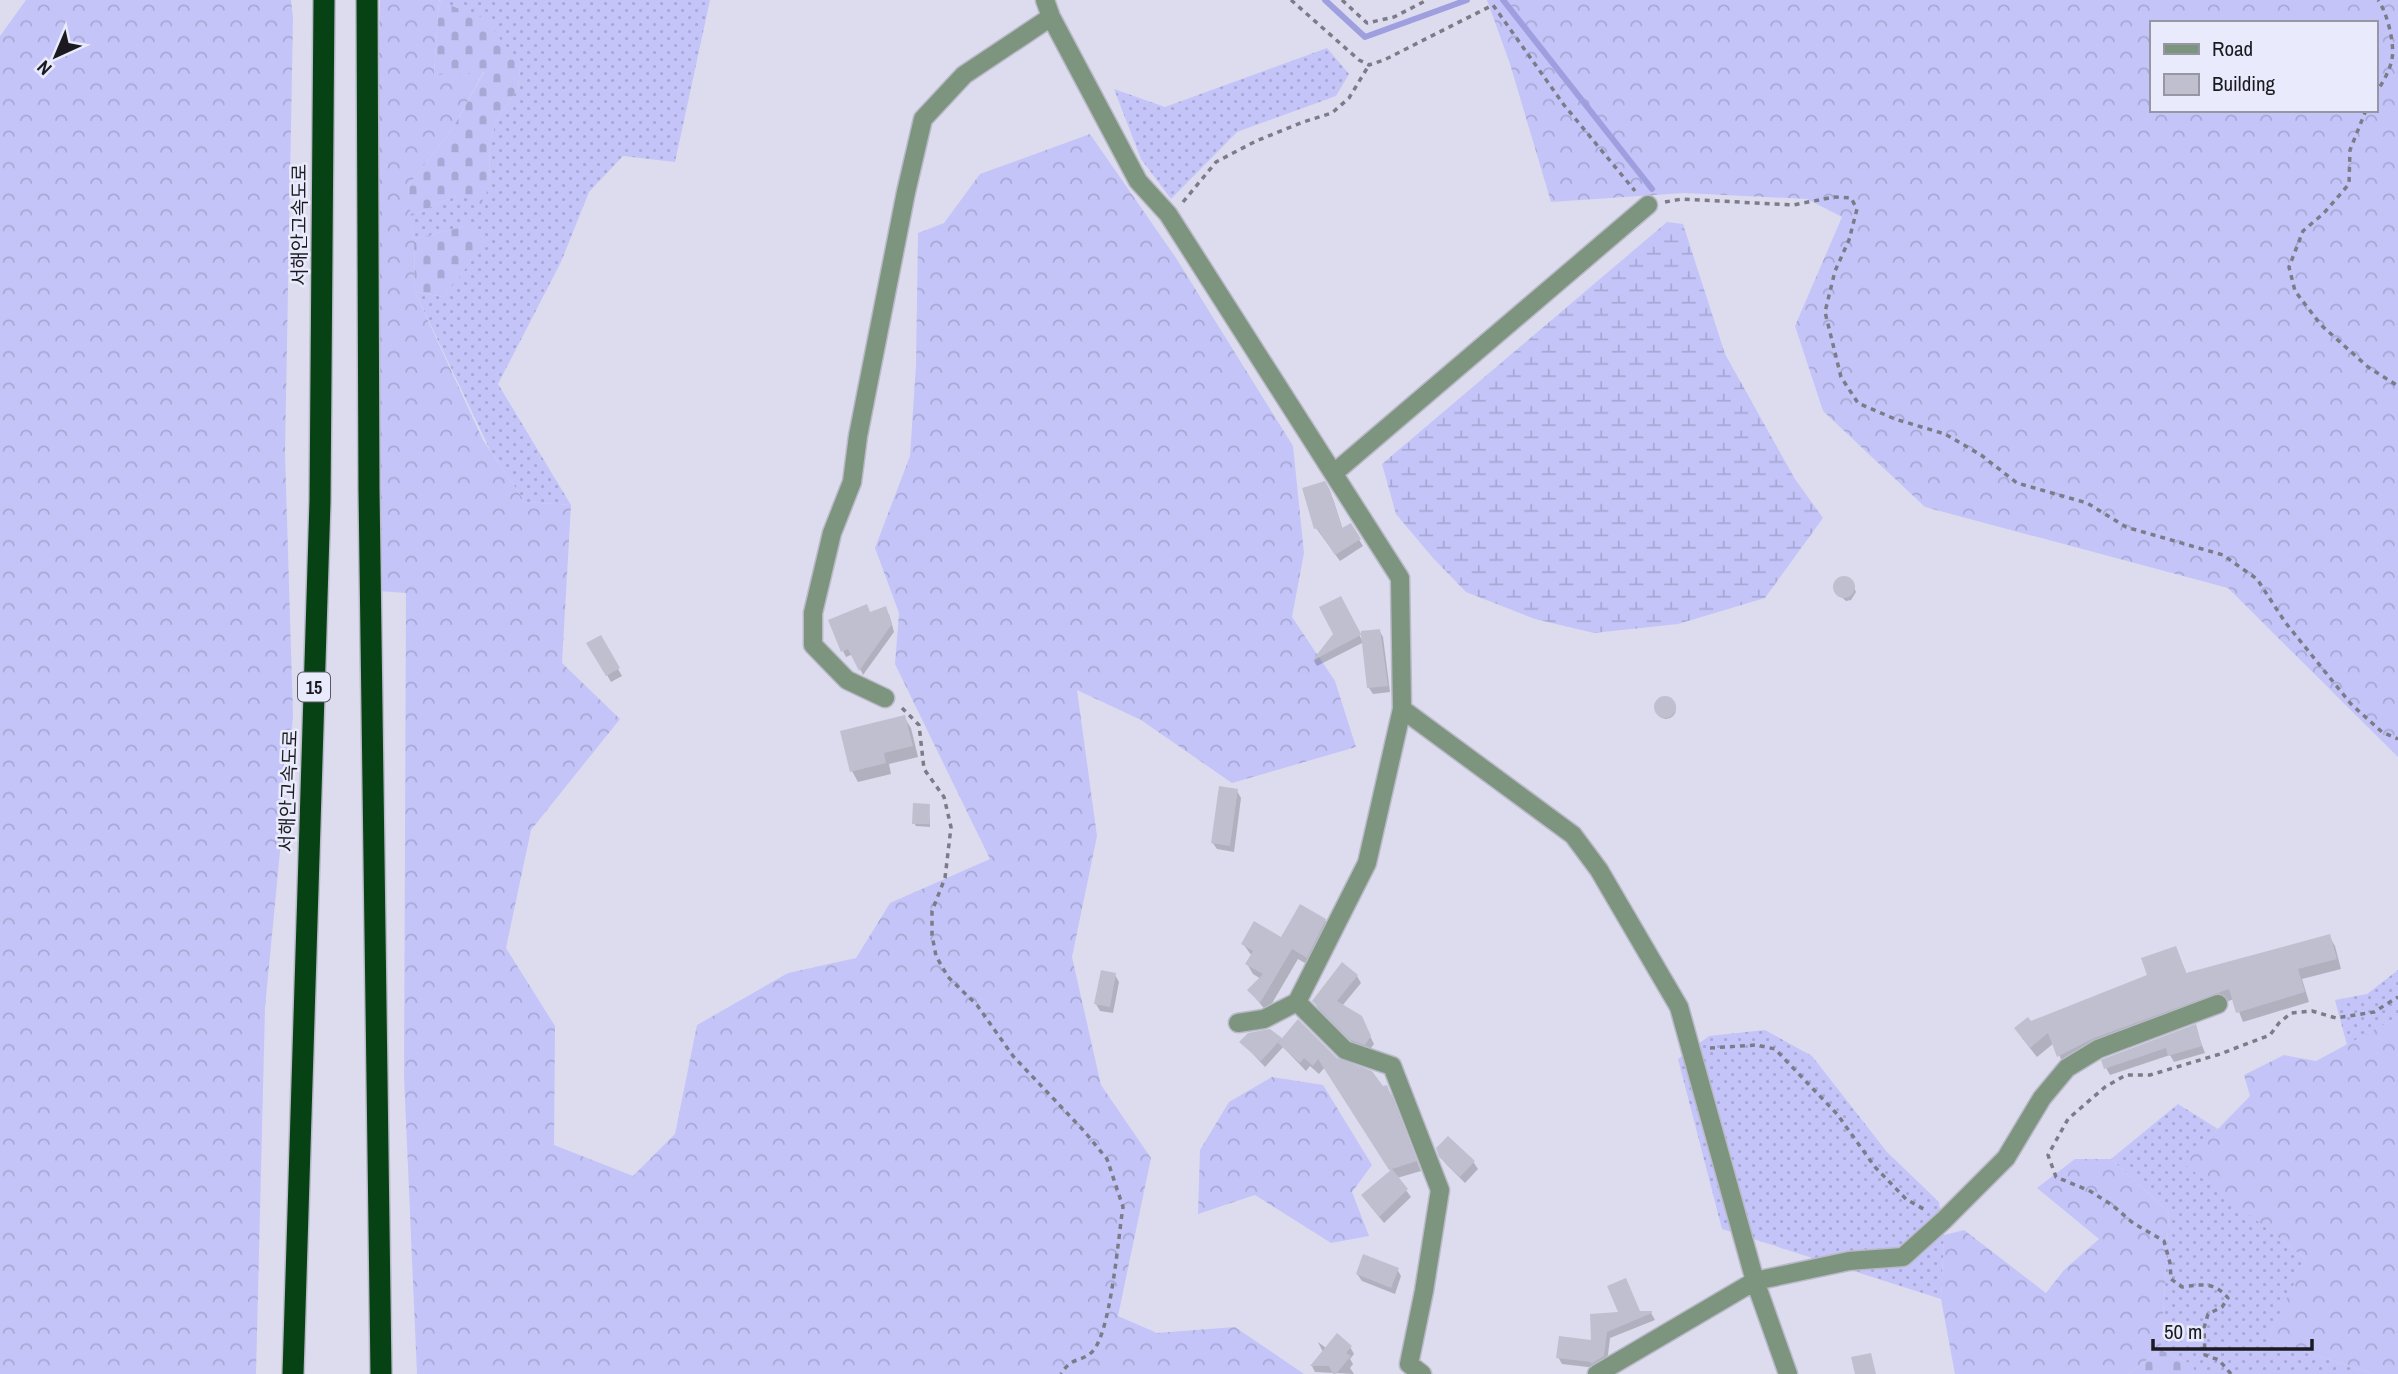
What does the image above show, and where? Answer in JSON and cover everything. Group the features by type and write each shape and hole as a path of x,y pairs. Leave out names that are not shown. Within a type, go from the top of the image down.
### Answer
{"highway":[{"name":"서해안고속도로","path":"293,1374 320,501 324,0"},
{"path":"366,0 369,489 381,1374"}],"street":[{"path":"886,698 847,680 813,645 813,613 832,533 852,482 860,422 923,119 964,75 1048,9 1138,181 1168,214 1401,578 1402,709 1367,863 1297,1002 1264,1019 1238,1023"},
{"path":"1334,473 1648,205"},
{"path":"1402,709 1573,835 1599,870 1679,1006 1755,1281 1788,1374"},
{"path":"1297,1002 1345,1050 1392,1066 1440,1190 1411,1370"},
{"path":"1597,1374 1755,1281 1849,1261 1903,1257 2006,1158 2042,1098 2067,1068 2098,1049 2218,1004"}],"path":[{"path":"1291,0 1359,60 1370,65"},
{"path":"1342,0 1367,23 1394,17 1427,0"},
{"path":"2377,91 2393,59 2390,27 2383,6 2378,0"},
{"path":"1168,214 1184,201 1216,162 1256,141 1332,113 1349,98 1370,65 1493,5 1564,105 1648,205 1682,199 1793,205 1834,197 1851,198 1857,209 1849,240 1835,271 1825,312 1841,377 1858,402 1895,419 1945,434 2017,483 2087,503 2126,527 2223,555 2257,579 2285,622 2351,704 2382,732 2398,739"},
{"path":"2365,112 2350,150 2349,184 2324,213 2303,231 2289,267 2295,291 2321,325 2368,367 2398,386"},
{"path":"886,698 895,702 919,725 924,769 944,797 951,827 945,878 932,911 932,935 936,956 948,977 977,1005 1013,1055 1107,1159 1119,1191 1123,1208 1104,1331 1091,1353 1067,1364 1061,1374"},
{"path":"2231,1374 2219,1360 2205,1355 2204,1328 2208,1314 2222,1307 2228,1298 2220,1289 2199,1284 2182,1287 2171,1279 2164,1241 2133,1223 2090,1191 2056,1177 2048,1154 2068,1119 2105,1087 2126,1076 2150,1075 2245,1045 2270,1035 2291,1013 2312,1011 2336,1018 2374,1012 2398,997"},
{"path":"1691,1050 1755,1045 1775,1049 1838,1114 1875,1167 1906,1199 1944,1220"}],"green space":[{"path":"26,0 291,0 293,18 285,453 293,716 265,1008 256,1374 0,1374 0,36"},
{"path":"380,0 439,0 434,75 484,71 453,128 408,186 414,239 415,292 483,440 525,502 571,505 562,663 620,719 531,830 506,948 555,1026 554,1145 633,1176 675,1134 697,1025 788,973 856,958 890,903 990,859 895,664 899,613 875,548 910,456 916,365 918,233 944,223 980,174 1090,134 1176,258 1293,446 1304,553 1292,617 1335,681 1356,747 1232,783 1141,720 1077,690 1097,836 1072,957 1101,1085 1151,1158 1118,1316 1157,1333 1235,1327 1304,1374 417,1374 404,1076 406,593 378,591 375,191"},
{"path":"439,0 710,0 675,162 623,156 589,192 561,262 498,384 571,505 525,502 490,450 415,292 444,297 484,243 466,226 414,239 411,216 458,195 489,188 490,141 497,119 518,89 520,67"},
{"path":"1487,0 2398,0 2398,757 2228,588 1925,507 1823,411 1795,326 1842,217 1807,199 1684,193 1551,202 1510,64"},
{"path":"439,1 486,19 520,67 518,89 497,119 490,141 489,188 481,204 458,195 411,216 408,186 453,128 484,72 434,75"},
{"path":"1327,48 1349,74 1336,96 1237,132 1171,199 1141,159 1114,89 1165,107"},
{"path":"1667,222 1683,224 1725,354 1795,479 1823,518 1765,598 1678,624 1594,633 1535,619 1466,592 1396,514 1382,464"},
{"path":"466,226 485,243 444,297 415,292 414,239"},
{"path":"2398,970 2398,1017 2347,1045 2335,1000 2367,994"},
{"path":"2398,1017 2398,1374 2374,1374 2267,1339 2306,1259 2184,1164 2250,1096 2244,1075 2284,1055 2316,1061"},
{"path":"1765,1030 1812,1056 1887,1152 1939,1202 1944,1235 1941,1299 1722,1229 1678,1059 1709,1036"},
{"path":"1272,1077 1323,1085 1372,1165 1352,1192 1369,1236 1331,1243 1255,1195 1198,1214 1200,1150 1229,1102"},
{"path":"2178,1104 2218,1129 2185,1164 2307,1260 2267,1339 2374,1374 2194,1374 2193,1365 2161,1350 2169,1212 2111,1159"},
{"path":"2075,1159 2111,1159 2169,1212 2161,1350 2128,1374 1955,1374 1941,1299 1944,1235 1964,1230 2046,1293 2064,1270 2099,1239 2037,1188"},
{"path":"2161,1350 2193,1365 2194,1374 2128,1374"}],"building":[{"path":"1325,481 1342,528 1351,523 1361,539 1335,555 1317,528 1314,529 1302,488"},
{"path":"1840,576 1848,576 1855,583 1855,591 1848,598 1840,598 1833,591 1833,583"},
{"path":"1341,596 1361,634 1361,631 1380,629 1388,686 1367,688 1361,635 1312,661 1333,634 1319,607"},
{"path":"867,604 870,612 886,606 892,624 859,671 848,649 841,652 828,620"},
{"path":"601,635 620,668 606,676 586,643"},
{"path":"1665,696 1673,699 1676,707 1673,715 1665,718 1657,715 1654,707 1657,699"},
{"path":"905,715 913,746 884,753 886,763 850,772 840,731"},
{"path":"1219,786 1238,789 1230,846 1211,843"},
{"path":"913,803 930,804 929,824 912,824"},
{"path":"1300,904 1326,919 1307,958 1292,949 1260,1003 1247,990 1263,974 1245,964 1253,951 1241,944 1254,921 1281,937"},
{"path":"2330,934 2337,959 2298,969 2305,992 2236,1013 2229,989 2094,1038 2057,1057 2048,1033 2030,1048 2014,1028 2028,1017 2031,1021 2147,975 2141,958 2176,946 2186,973"},
{"path":"1342,962 1358,975 1337,1001 1362,1016 1371,1036 1365,1045 1351,1040 1312,1001"},
{"path":"1101,970 1116,973 1110,1007 1094,1004"},
{"path":"1298,1019 1337,1058 1372,1071 1383,1086 1387,1085 1417,1161 1389,1170 1318,1059 1313,1066 1304,1058 1300,1063 1278,1043"},
{"path":"2196,1024 2202,1046 2168,1056 2166,1048 2104,1069 2103,1059"},
{"path":"1270,1029 1282,1038 1261,1061 1239,1042 1248,1033"},
{"path":"1448,1136 1475,1161 1460,1177 1439,1157 1436,1148"},
{"path":"1392,1169 1408,1189 1379,1217 1361,1195"},
{"path":"1363,1254 1399,1268 1391,1288 1356,1274"},
{"path":"1626,1278 1640,1311 1652,1313 1607,1332 1604,1356 1591,1364 1556,1358 1559,1336 1591,1340 1590,1314 1618,1312 1607,1286"},
{"path":"1337,1333 1352,1346 1346,1353 1351,1356 1336,1374 1333,1374 1329,1366 1310,1366"},
{"path":"1871,1353 1876,1374 1855,1374 1851,1357"}],"waterway":[{"path":"1325,0 1365,37 1467,0"},
{"path":"1503,0 1652,189"}]}
